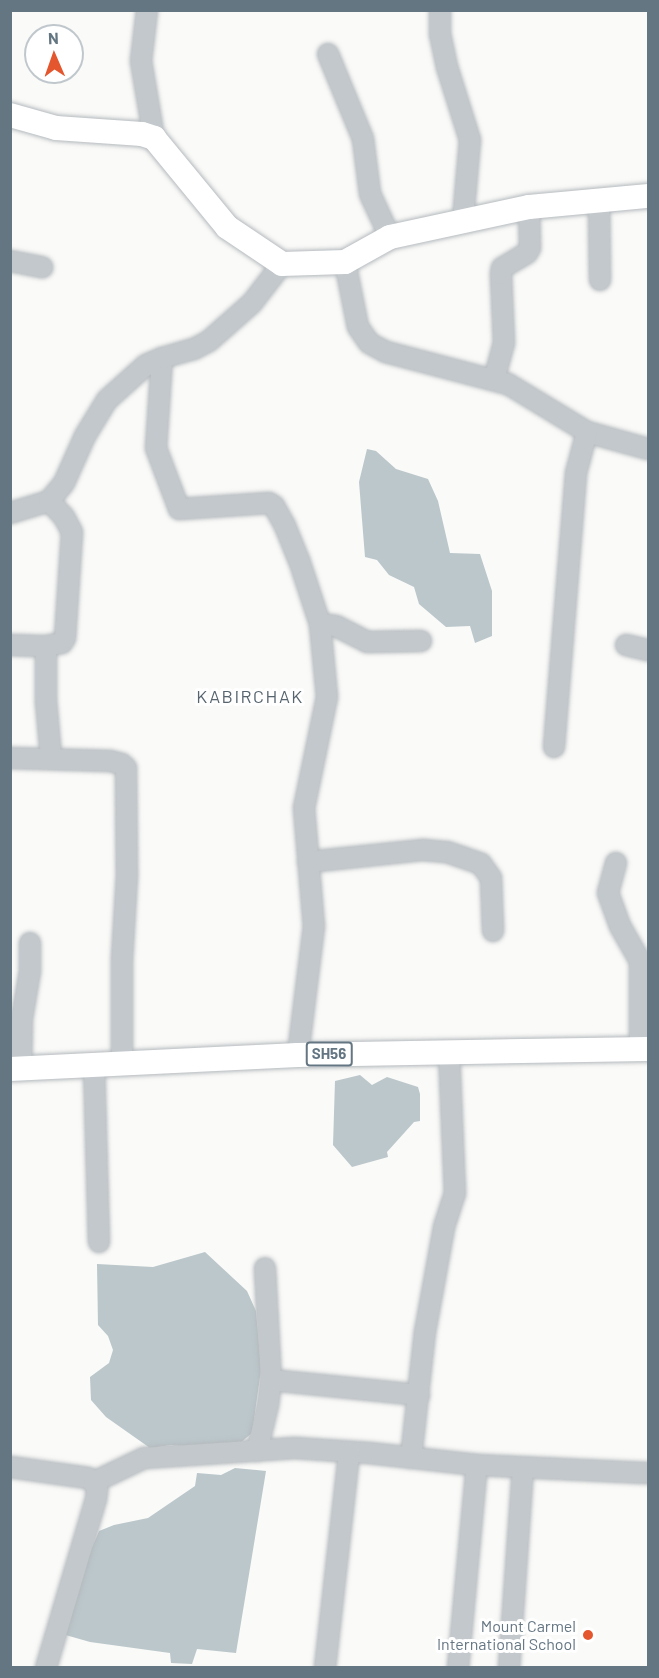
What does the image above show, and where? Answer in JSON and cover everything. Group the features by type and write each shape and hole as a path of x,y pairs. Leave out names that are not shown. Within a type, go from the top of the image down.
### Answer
{"main road":[{"path":"10,115 56,128 142,134 154,138 227,227 282,264 345,262 390,237 529,207 648,196"},
{"name":"SH56","path":"16,1068 298,1055 644,1049"}],"street":[{"path":"147,10 141,61 154,138"},
{"path":"440,10 440,34 447,67 470,140 463,220"},
{"path":"328,54 363,140 370,194 390,237"},
{"path":"598,200 600,280"},
{"path":"494,380 504,343 502,268 527,253 530,248 529,207"},
{"path":"10,261 42,267"},
{"path":"345,262 358,327 369,343 386,352 494,380 527,393 587,432 648,449"},
{"path":"10,513 49,501 64,483 85,436 107,400 146,365 194,349 209,341 252,303 282,264"},
{"path":"162,358 156,448 179,509 269,503 274,506 299,560 320,624 327,697 304,808 314,926 298,1055"},
{"path":"554,747 576,473 587,432"},
{"path":"10,645 46,646 62,643 65,638 72,532 64,517 49,501"},
{"path":"320,624 336,626 367,642 421,641"},
{"path":"626,645 648,650"},
{"path":"46,646 46,701 51,757"},
{"path":"10,758 51,757 110,761 122,764 126,768 127,864 122,959 122,1062"},
{"path":"308,862 423,850 447,852 481,864 491,878 493,931"},
{"path":"616,863 608,894 620,926 640,961 644,1049"},
{"path":"16,1068 21,1018 30,971 30,943"},
{"path":"411,1458 426,1322 444,1227 455,1194 449,1053"},
{"path":"94,1064 99,1242"},
{"path":"257,1451 268,1405 271,1380 265,1268"},
{"path":"271,1380 419,1395"},
{"path":"94,1482 144,1458 296,1449 477,1465 648,1473"},
{"path":"325,1668 349,1453"},
{"path":"458,1668 477,1465"},
{"path":"10,1467 88,1478 94,1482 96,1499 46,1668"},
{"path":"509,1668 523,1468"}],"shaded area":[{"path":"367,449 376,451 396,469 428,479 438,501 450,553 480,554 492,591 492,636 475,643 470,626 446,627 419,604 414,587 389,575 377,560 365,557 359,482"},
{"path":"360,1075 372,1085 387,1077 418,1087 420,1121 414,1122 387,1152 388,1157 352,1167 333,1145 335,1081"},
{"path":"205,1252 247,1291 256,1311 261,1370 252,1433 239,1444 206,1448 171,1445 150,1448 106,1417 91,1400 90,1377 109,1363 113,1350 108,1336 98,1325 97,1264 153,1267"},
{"path":"235,1468 266,1471 236,1653 197,1649 192,1664 171,1663 170,1653 90,1642 62,1634 73,1593 99,1531 114,1525 148,1518 195,1486 197,1473 221,1475"}],"place":[{"name":"Mount Carmel International School","path":"588,1635"}],"district":[{"name":"KABIRCHAK","path":"250,696"}]}
